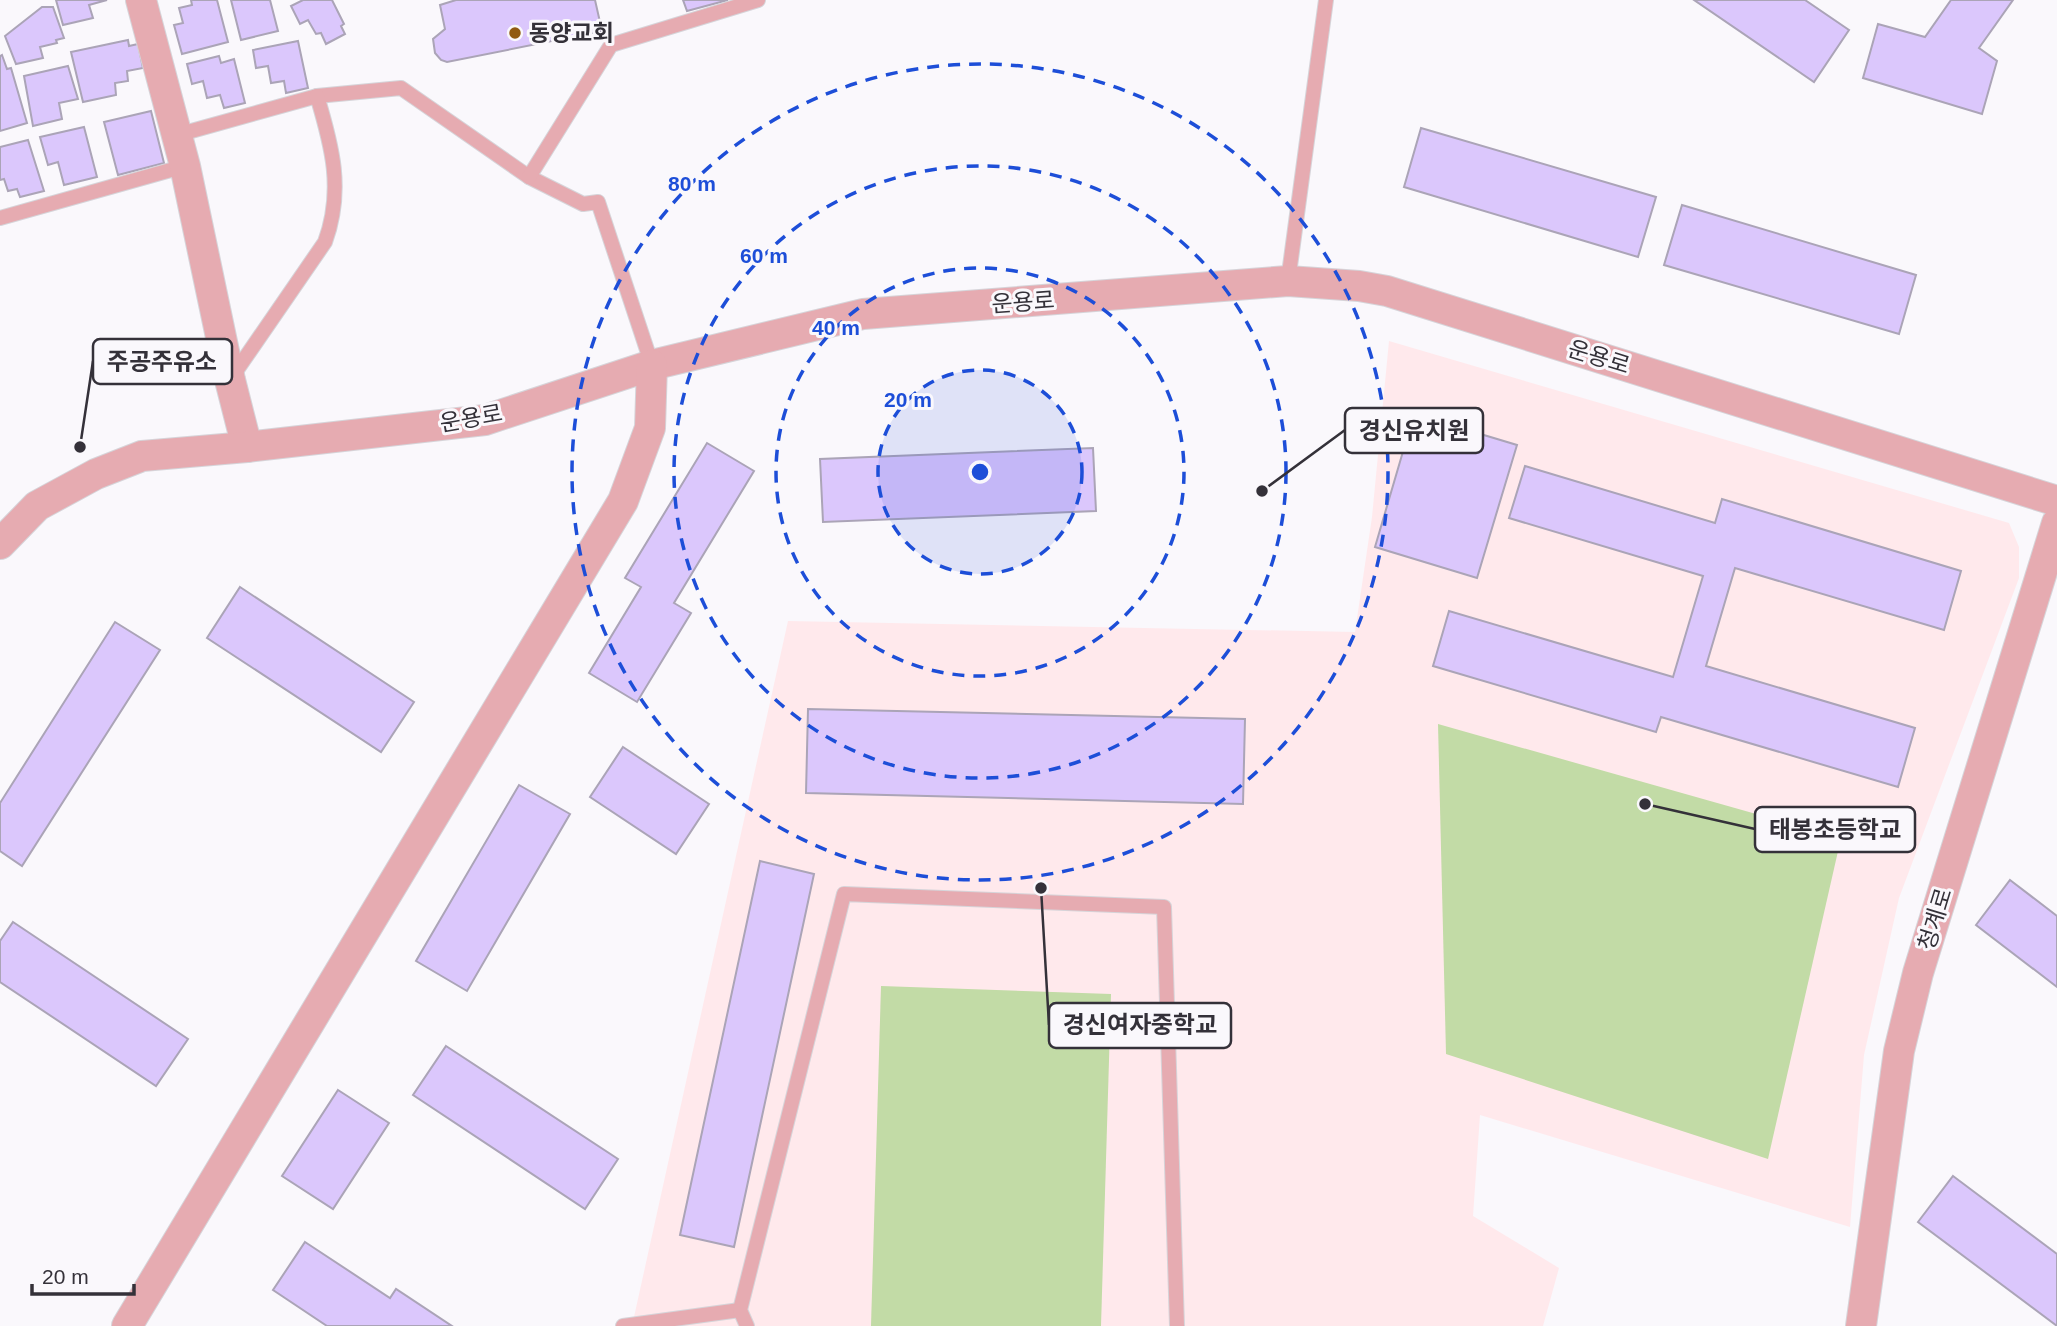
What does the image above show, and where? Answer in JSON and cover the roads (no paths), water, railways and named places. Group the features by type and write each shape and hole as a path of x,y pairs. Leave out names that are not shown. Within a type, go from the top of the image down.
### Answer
{"street":[{"path":"141,0 185,166 230,380 247,447"},
{"name":"운용로","path":"0,544 37,506 96,474 142,456 247,447 485,419 652,365 863,314 1288,281 1359,286 1387,291 2057,500"},
{"path":"127,1326 623,501 650,428 652,365"},
{"name":"청계로","path":"1861,1326 1899,1051 1918,973 2057,523"}],"lane":[{"path":"529,177 611,45 758,0"},
{"path":"1288,281 1326,0"},
{"path":"177,135 317,96 401,88 529,177 583,204 597,202 652,365"},
{"path":"230,380 325,242 329,231 336,178 332,144 317,96"},
{"path":"0,218 185,166"},
{"path":"747,1326 740,1311 844,894 1164,907 1177,1326"},
{"path":"623,1326 740,1311"}],"place":[{"name":"동양교회","path":"515,33"},
{"name":"주공주유소","path":"80,447"},
{"name":"경신유치원","path":"1262,491"},
{"name":"태봉초등학교","path":"1645,804"},
{"name":"경신여자중학교","path":"1041,888"}]}
